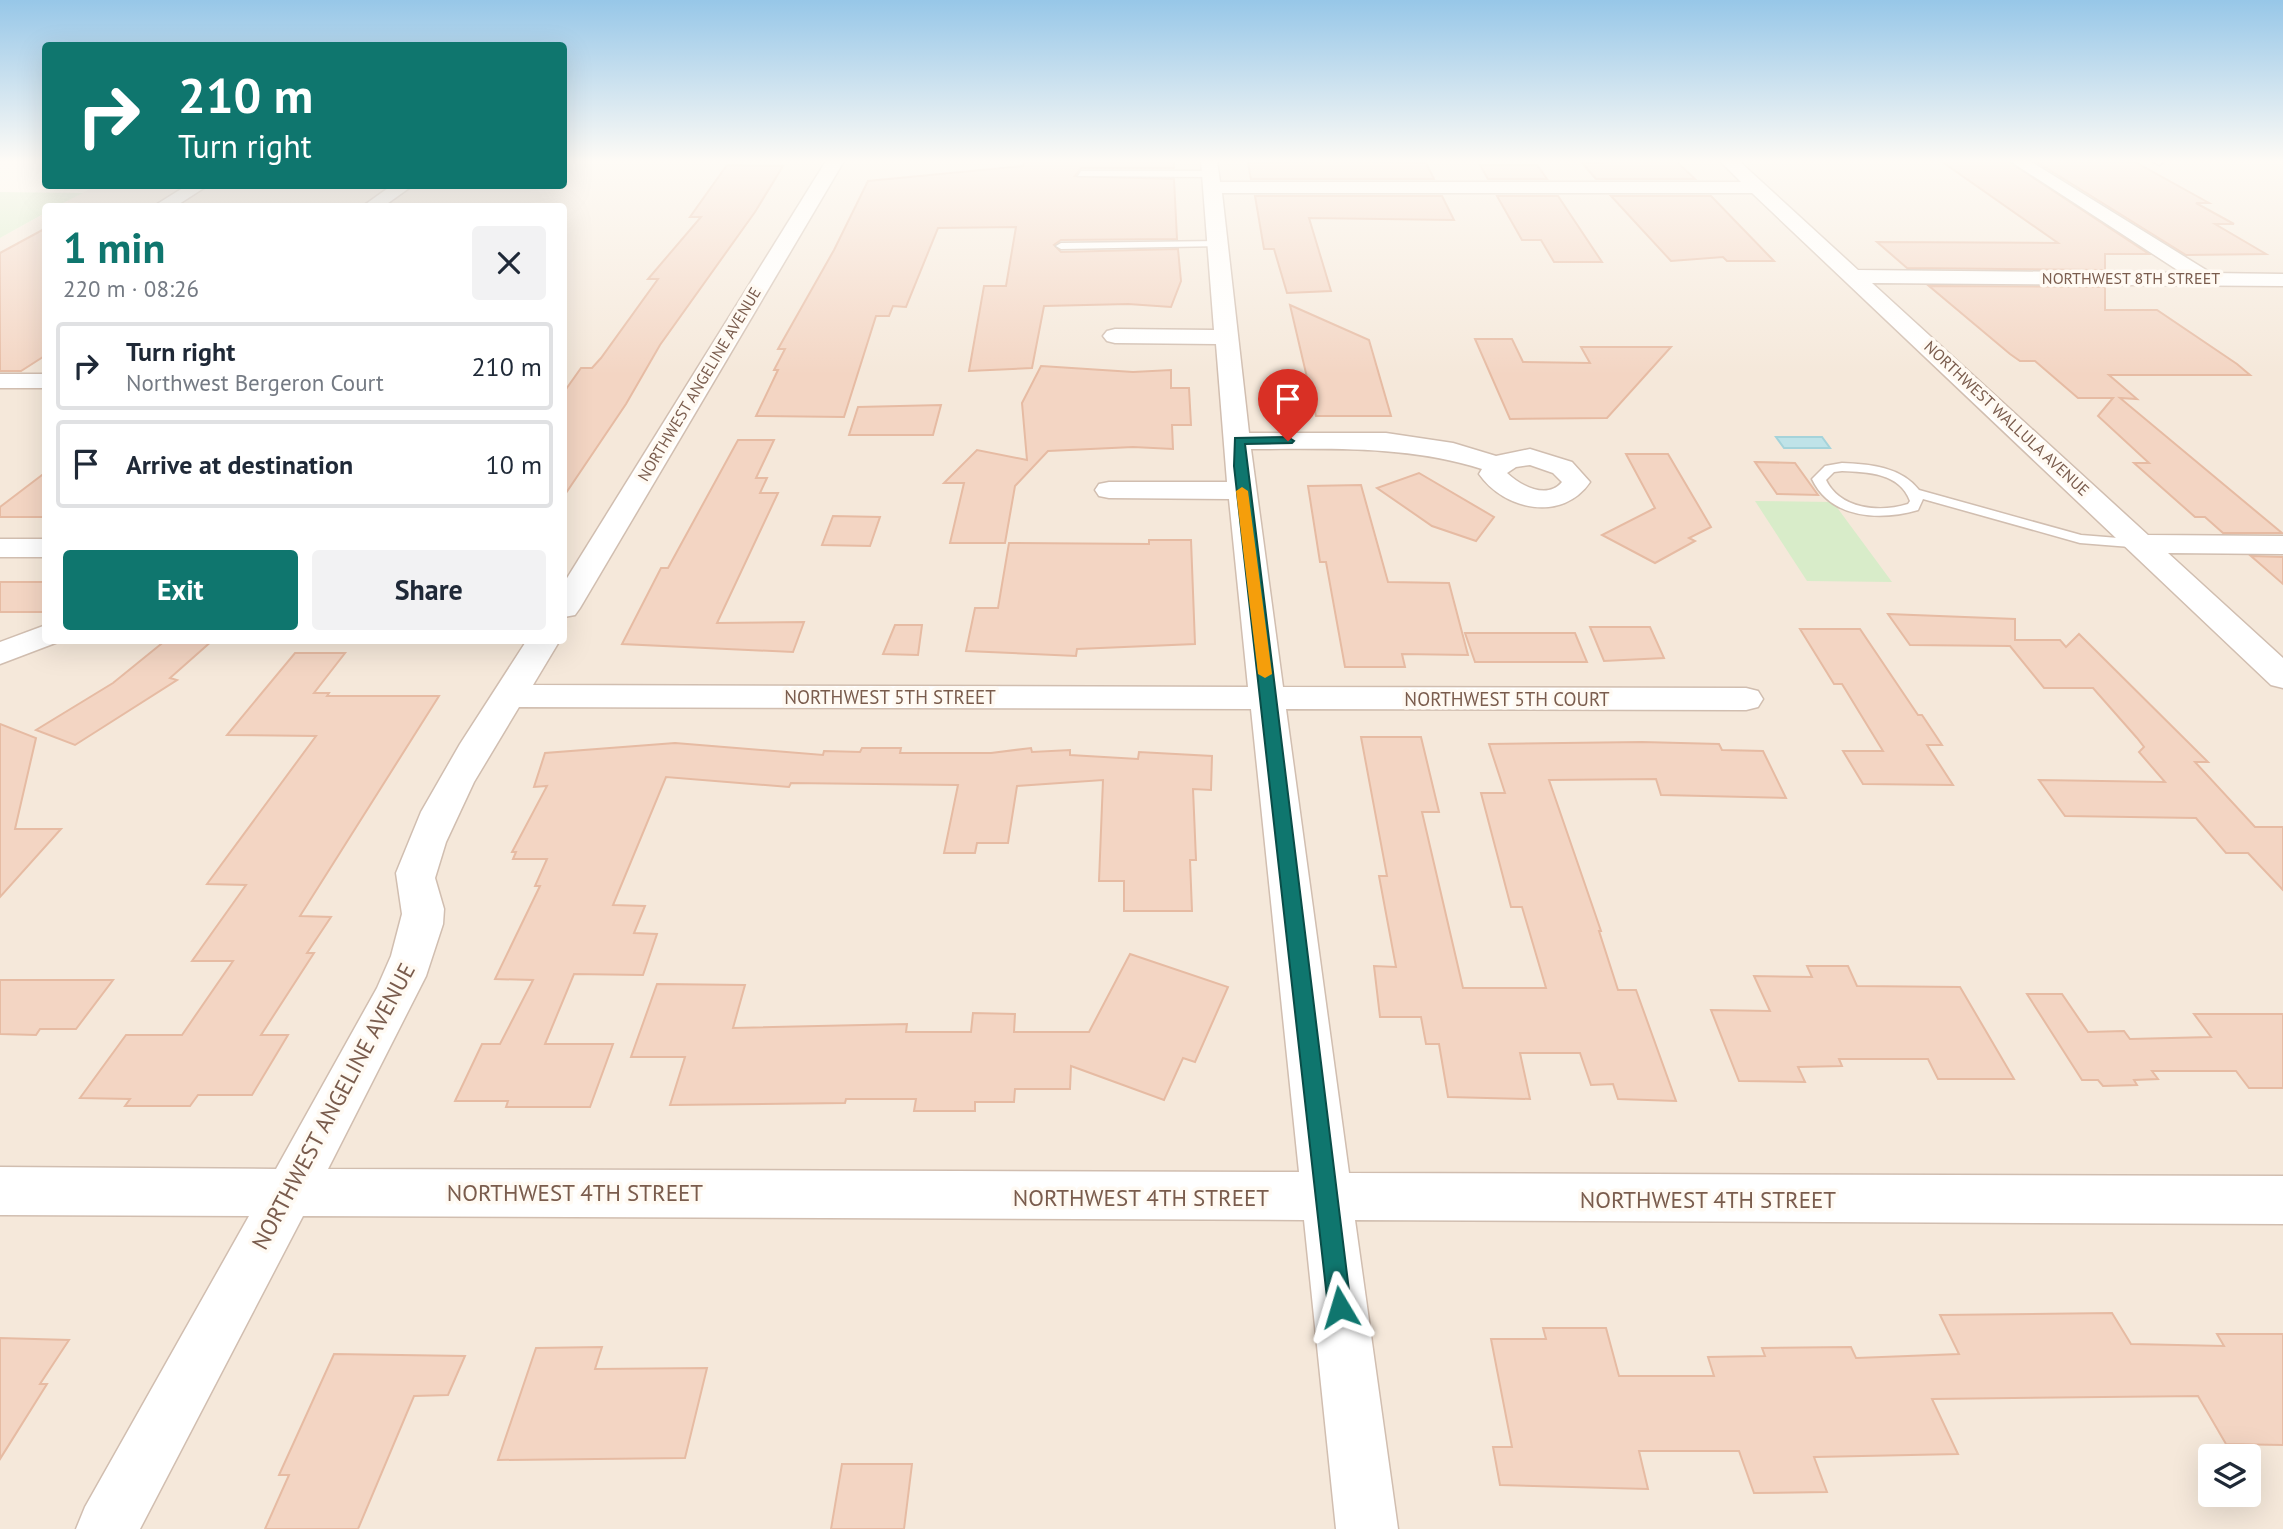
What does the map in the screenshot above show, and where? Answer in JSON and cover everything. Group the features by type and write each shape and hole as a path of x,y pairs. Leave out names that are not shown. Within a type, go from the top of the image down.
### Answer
{"street":[{"name":"NORTHWEST ANGELINE AVENUE","path":"567,603 791,232"},
{"path":"1218,232 1242,491 1367,1529"},
{"name":"NORTHWEST WALLULA AVENUE","path":"1806,232 2283,677"},
{"path":"2134,232 2207,279"},
{"name":"NORTHWEST 8TH STREET","path":"1853,276 2283,280"},
{"path":"1115,336 1228,337"},
{"path":"0,381 42,381"},
{"path":"1239,441 1397,442 1453,451 1497,465"},
{"path":"1110,490 1242,491"},
{"path":"2143,544 2283,545"},
{"path":"0,548 42,548"},
{"path":"0,654 42,637"},
{"name":"NORTHWEST ANGELINE AVENUE","path":"107,1529 396,995 414,952 424,912 415,877 428,838 462,773 542,644"},
{"name":"NORTHWEST 5TH STREET","path":"511,696 1268,698"},
{"name":"NORTHWEST 5TH COURT","path":"1268,698 1746,699"},
{"name":"NORTHWEST 4TH STREET","path":"0,1191 289,1190 1327,1198 2283,1200"}],"lane":[{"path":"1061,246 1219,244"},
{"path":"1915,493 1917,501 1913,507 1889,513 1872,512 1840,502 1828,495 1819,479 1830,469 1871,469 1899,479 1915,493 2080,540 2143,544"}],"shaded area":[{"path":"10,232 42,232 42,644 567,644 567,232 2283,232 2283,1529 0,1529 0,238"}],"green space":[{"path":"1755,501 1833,502 1892,582 1807,581"}],"water":[{"path":"1776,437 1822,437 1830,448 1784,448"}],"building":[{"path":"42,232 42,358 21,371 0,371 0,253"},
{"path":"688,232 740,232 660,345 626,404 567,492 567,388 581,368 592,368 601,358 658,279 648,279"},
{"path":"843,232 936,232 906,307 893,306 889,316 876,316 844,417 756,416 785,349 778,349"},
{"path":"1015,232 1177,232 1177,239 1061,240 1054,245 1061,252 1178,249 1181,281 1171,307 1128,304 1044,306 1032,368 969,371 984,286 1006,286"},
{"path":"1261,232 1313,232 1331,291 1287,293 1274,249 1264,249"},
{"path":"1518,232 1582,232 1602,262 1554,262 1541,240 1522,240"},
{"path":"1645,232 1746,232 1774,261 1727,261 1723,257 1671,261"},
{"path":"2043,232 2116,232 2149,254 2105,254 2105,270 1907,268 1877,242 2058,243"},
{"path":"2150,232 2229,232 2266,254 2186,255"},
{"path":"1929,286 2105,287 2105,310 2157,310 2237,364 2250,375 2109,375 2137,399 2120,398 2282,533 2223,533 2205,517 2195,517 2134,463 2149,463 2098,416 2113,398 2078,398 2035,361 2020,361 2010,354"},
{"path":"1290,305 1369,340 1391,416 1316,416"},
{"path":"1475,339 1512,339 1523,362 1590,363 1581,347 1671,347 1607,418 1510,419"},
{"path":"1041,366 1133,372 1171,370 1171,388 1189,388 1191,425 1172,425 1173,449 1133,447 1048,451 1015,486 1005,543 950,543 964,483 944,483 977,450 1027,460 1022,403"},
{"path":"941,405 933,435 849,435 858,407"},
{"path":"738,440 774,440 756,478 767,478 760,493 778,493 717,623 804,622 793,652 622,644 661,568 668,568"},
{"path":"1626,454 1668,454 1711,527 1689,538 1695,541 1655,563 1602,535 1655,508"},
{"path":"1755,462 1795,463 1818,495 1777,494"},
{"path":"1419,473 1494,517 1476,541 1432,526 1377,488"},
{"path":"42,475 42,517 0,517 0,507"},
{"path":"1361,485 1388,582 1449,583 1468,655 1402,654 1405,667 1345,667 1326,562 1320,562 1308,486"},
{"path":"833,516 880,517 870,546 822,545"},
{"path":"1149,540 1191,540 1195,644 1077,649 1076,656 966,651 975,608 998,608 1009,543 1149,544"},
{"path":"2251,556 2283,557 2283,584"},
{"path":"0,582 42,582 42,612 0,612"},
{"path":"1888,614 2015,619 2015,640 2060,640 2066,647 2079,634 2208,762 2195,762 2255,827 2283,827 2283,890 2248,853 2226,853 2196,818 2065,816 2039,780 2165,782 2139,752 2144,747 2093,688 2044,688 2010,646 1910,645"},
{"path":"895,625 922,625 918,655 883,654"},
{"path":"1590,627 1650,627 1664,658 1604,661"},
{"path":"1800,629 1860,629 1918,715 1922,715 1942,745 1927,745 1953,785 1863,784 1843,751 1883,751 1842,684 1834,684"},
{"path":"1465,633 1575,633 1587,662 1475,662"},
{"path":"161,644 208,644 170,678 177,680 75,745 36,730 113,683"},
{"path":"295,653 345,653 314,693 329,693 327,696 439,696 300,916 331,917 307,953 314,953 261,1035 288,1035 252,1095 198,1095 190,1106 125,1106 130,1099 80,1098 126,1035 182,1035 233,961 192,961 246,885 207,884 316,736 227,735"},
{"path":"0,724 36,738 15,829 61,829 0,897"},
{"path":"1361,737 1421,737 1439,812 1422,812 1463,988 1546,988 1522,907 1511,907 1481,793 1505,793 1489,744 1642,742 1719,744 1722,750 1763,751 1786,798 1661,795 1656,779 1549,780 1601,931 1618,990 1636,990 1676,1101 1618,1099 1613,1084 1591,1085 1580,1053 1520,1053 1530,1099 1448,1097 1439,1044 1426,1044 1421,1017 1380,1017 1374,966 1396,967 1379,876 1387,876"},
{"path":"675,743 823,755 824,751 860,752 862,748 901,748 900,753 991,753 1031,748 1032,752 1070,750 1070,755 1138,759 1139,752 1212,756 1211,790 1193,789 1196,860 1190,860 1192,911 1124,911 1124,881 1099,881 1103,780 1017,786 1008,843 977,843 975,853 944,853 958,785 791,783 789,787 666,777 613,905 645,906 634,933 657,934 643,975 574,974 545,1044 613,1044 590,1107 506,1107 508,1101 455,1101 482,1044 500,1044 533,980 495,979 540,886 535,886 547,859 513,859 516,852 512,852 547,786 534,787 545,753"},
{"path":"1130,954 1228,987 1195,1062 1183,1058 1164,1100 1071,1066 1070,1089 1015,1089 1014,1102 975,1102 975,1111 914,1111 916,1099 846,1099 845,1103 670,1105 685,1057 631,1057 657,984 745,985 733,1028 907,1024 906,1032 971,1032 973,1013 1015,1014 1014,1032 1089,1032"},
{"path":"1807,966 1848,966 1857,986 1960,987 2014,1079 1938,1079 1928,1059 1839,1059 1842,1066 1798,1067 1805,1082 1739,1081 1711,1010 1770,1011 1754,976 1812,977"},
{"path":"0,980 113,980 76,1029 40,1029 36,1035 0,1034"},
{"path":"2027,994 2062,994 2088,1032 2124,1031 2130,1039 2211,1037 2194,1014 2283,1014 2283,1088 2249,1088 2236,1071 2152,1071 2158,1079 2134,1080 2137,1085 2103,1086 2098,1080 2082,1080"},
{"path":"2112,1313 2131,1344 2224,1346 2217,1334 2283,1334 2283,1445 2226,1444 2198,1396 1932,1399 1958,1454 1814,1457 1827,1492 1754,1493 1739,1451 1639,1451 1648,1489 1500,1485 1493,1447 1512,1447 1491,1339 1546,1339 1543,1328 1606,1328 1619,1376 1714,1376 1708,1357 1765,1356 1762,1348 1851,1347 1856,1358 1959,1354 1940,1315"},
{"path":"0,1338 69,1340 40,1384 47,1384 0,1459"},
{"path":"602,1347 595,1369 707,1368 685,1458 498,1460 536,1348"},
{"path":"334,1354 465,1356 448,1395 414,1396 358,1529 265,1529 289,1475 279,1475"},
{"path":"842,1464 912,1464 904,1529 831,1529"}],"slow traffic":[{"path":"1242,491 1265,674"}],"route":[{"path":"1288,441 1239,441 1240,466 1340,1307"}]}
